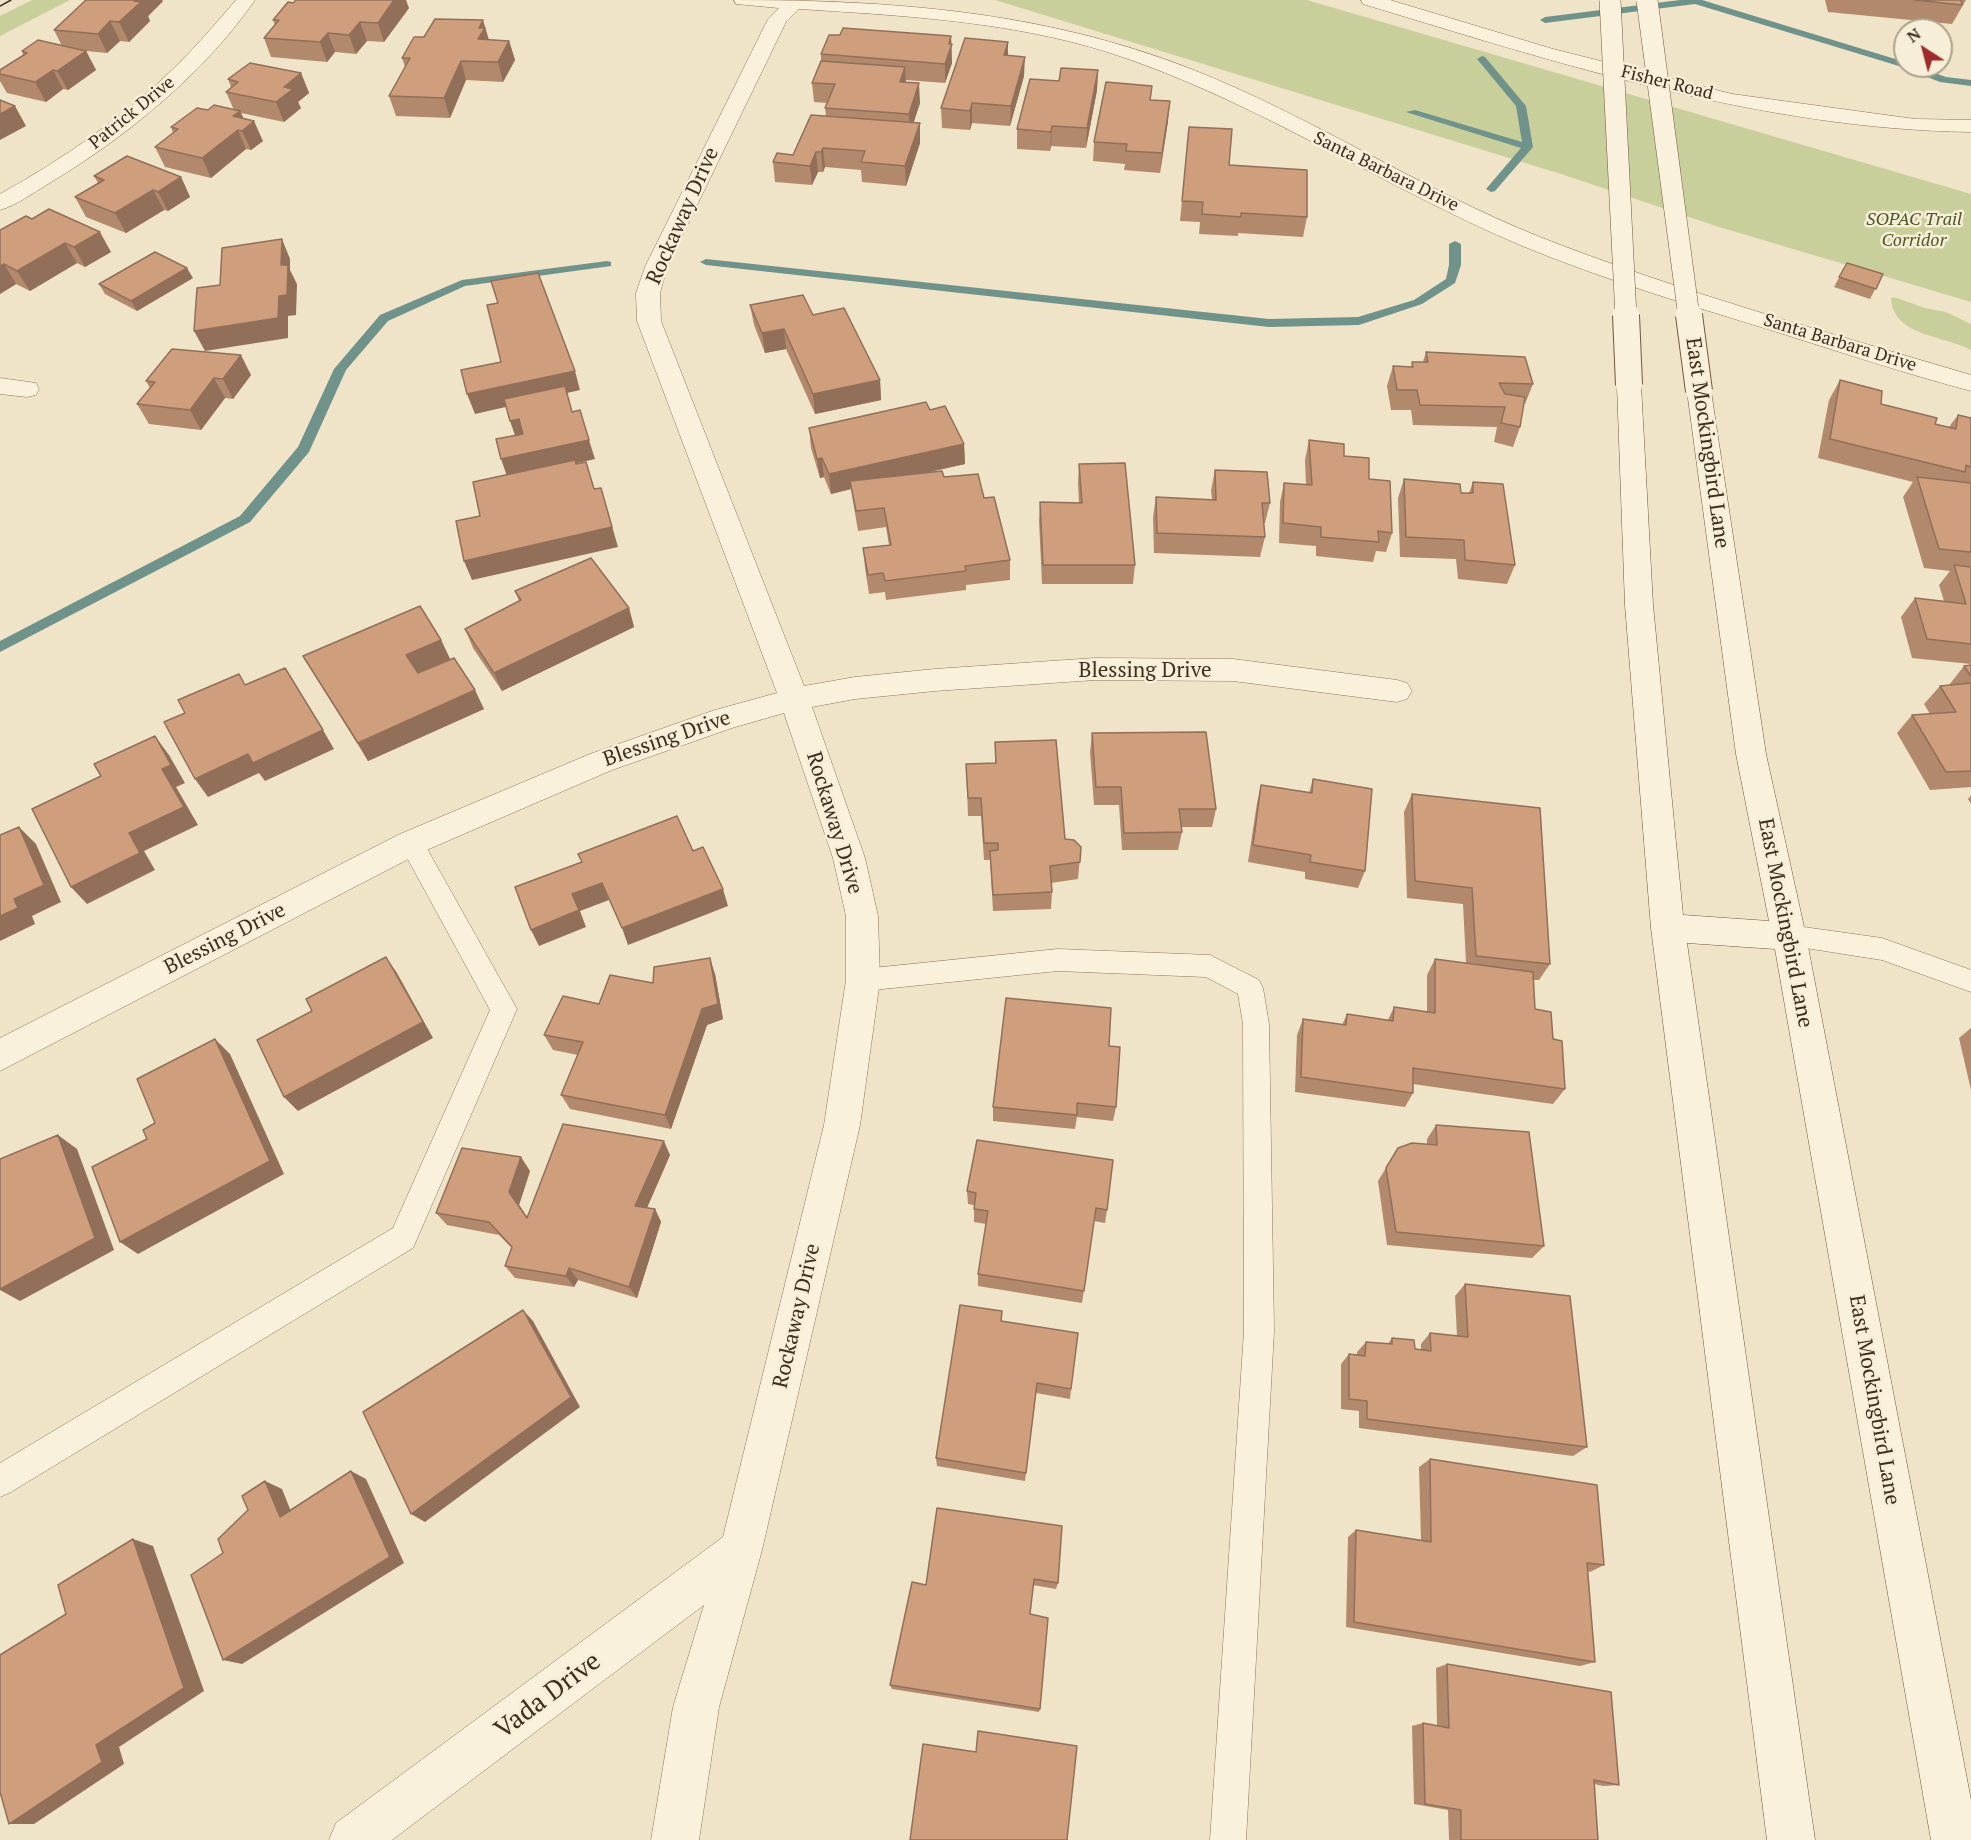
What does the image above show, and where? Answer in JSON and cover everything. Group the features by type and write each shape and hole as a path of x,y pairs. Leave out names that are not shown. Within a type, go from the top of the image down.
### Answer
{"street":[{"name":"Patrick Drive","path":"0,203 28,188 118,129 180,74 246,0"},
{"path":"743,0 798,2"},
{"name":"Fisher Road","path":"1370,0 1546,53 1732,100 1915,125 1971,126"},
{"path":"1610,0 1639,605 1668,928 1791,1840"},
{"name":"East Mockingbird Lane","path":"1647,0 1699,391 1751,754 1789,936 1955,1840"},
{"name":"Santa Barbara Drive","path":"798,2 954,16 1056,33 1135,55 1208,84 1413,188 1529,240 1645,283 1971,383"},
{"name":"Rockaway Drive","path":"675,1840 696,1707 741,1550 842,1125 862,980 862,916 849,858 794,699 649,321 648,293 656,267 778,19 798,2"},
{"path":"0,386 27,389"},
{"name":"Blessing Drive","path":"0,1055 411,843 601,762 726,718 794,699 855,688 935,680 1095,669 1233,670 1397,691"},
{"path":"1668,928 1789,936"},
{"name":"Vada Drive","path":"353,1840 741,1550"}],"lane":[{"path":"0,1481 403,1238 504,1009 411,843"},
{"path":"1789,936 1882,949 1971,981"},
{"path":"862,980 1058,960 1210,966 1250,988 1256,1024 1258,1331 1228,1840"}],"green space":[{"path":"32,0 70,0 0,36 0,16"},
{"name":"SOPAC Trail Corridor","path":"995,0 1307,0 1971,194 1971,302 1716,226 1561,174"},
{"path":"1894,297 1925,308 1946,312 1969,323 1971,325 1971,350 1910,328 1894,311 1891,298"}],"building":[{"path":"86,0 136,0 134,1 141,2 119,22 110,21 98,34 54,30"},
{"path":"296,0 394,0 378,23 360,22 349,35 328,33 320,42 264,38 279,20 273,20 288,2 293,3"},
{"path":"1915,0 1961,0 1962,5"},
{"path":"435,19 483,20 479,28 485,28 478,39 509,41 498,62 461,61 444,98 389,96 410,58 402,58 414,37 424,37"},
{"path":"843,28 951,36 949,44 952,44 945,64 821,54 829,35 840,35"},
{"path":"965,38 1008,42 1004,55 1025,57 1011,106 972,103 970,111 941,108"},
{"path":"38,40 86,51 57,71 53,70 35,82 0,74 0,70 27,53 22,51"},
{"path":"821,61 905,67 900,82 919,83 909,114 825,108 835,84 812,83"},
{"path":"250,63 301,73 284,87 293,89 276,102 226,92 238,82 228,79"},
{"path":"1061,68 1098,70 1087,128 1052,126 1051,132 1017,129 1030,79 1059,81"},
{"path":"1106,82 1152,86 1150,100 1170,101 1162,153 1126,151 1127,144 1094,142"},
{"path":"0,100 15,106 0,114"},
{"path":"214,105 240,111 233,116 254,121 242,131 238,130 202,158 155,147 178,129 171,127 197,108 208,110"},
{"path":"811,115 920,123 905,166 861,162 865,151 823,148 821,152 816,152 810,166 773,162 777,153 793,155"},
{"path":"1189,127 1232,129 1229,165 1307,170 1307,217 1241,213 1241,217 1202,214 1203,202 1182,201"},
{"path":"127,156 181,177 158,192 153,190 115,213 75,197 104,180 94,176"},
{"path":"49,209 100,232 74,247 65,243 17,271 4,264 0,266 0,230 26,216 32,219"},
{"path":"282,239 281,265 288,265 287,295 279,296 278,318 194,331 197,288 220,285 222,248"},
{"path":"155,252 187,268 131,301 99,284"},
{"path":"1847,263 1883,274 1876,289 1839,277"},
{"path":"538,273 575,371 467,394 461,370 501,362 487,305 498,303 491,281"},
{"path":"803,295 813,315 844,308 880,380 813,394 784,329 762,333 750,305"},
{"path":"172,349 241,355 223,379 214,378 190,410 137,404 155,382 146,381"},
{"path":"1426,352 1525,357 1533,384 1499,383 1505,394 1525,397 1520,427 1501,423 1505,407 1420,405 1417,390 1397,390 1393,366 1413,367 1412,362 1428,362"},
{"path":"1840,380 1882,391 1881,404 1937,418 1935,424 1956,429 1958,415 1971,418 1971,467 1966,465 1965,472 1830,439"},
{"path":"565,386 572,412 580,410 589,440 501,459 496,439 523,434 519,419 510,421 504,399"},
{"path":"926,402 930,410 945,406 964,444 829,474 822,458 817,459 809,428"},
{"path":"1309,440 1344,444 1344,456 1369,458 1369,479 1390,481 1392,533 1378,531 1379,542 1321,537 1321,527 1283,523 1284,483 1312,485"},
{"path":"575,460 576,464 586,462 594,489 601,488 612,527 464,561 456,521 480,516 473,482"},
{"path":"1125,463 1135,565 1043,565 1040,502 1082,503 1079,464"},
{"path":"1215,470 1267,472 1270,503 1262,503 1265,537 1157,533 1156,497 1216,500"},
{"path":"942,471 944,477 978,474 984,498 994,497 1010,560 965,566 966,571 885,581 883,573 868,575 863,548 891,545 884,508 856,511 850,481"},
{"path":"1917,477 1971,483 1971,552 1939,549"},
{"path":"1404,479 1460,484 1461,493 1473,493 1473,482 1503,484 1515,565 1465,560 1464,540 1406,537"},
{"path":"591,558 629,608 494,673 465,629 521,600 515,591"},
{"path":"1954,565 1971,567 1971,644 1927,639 1915,598 1966,604"},
{"path":"420,606 441,640 406,655 418,673 454,658 475,690 358,743 303,656"},
{"path":"1971,665 1971,676 1964,666"},
{"path":"285,668 323,730 253,763 248,754 195,779 164,722 185,713 178,700 239,674 245,685"},
{"path":"1971,683 1971,771 1946,772 1912,715 1956,712 1940,686"},
{"path":"1206,732 1216,809 1179,809 1182,832 1124,833 1121,787 1096,787 1092,733"},
{"path":"155,736 171,765 162,769 184,807 129,833 140,853 71,887 32,809 101,776 94,764"},
{"path":"1056,740 1065,839 1074,840 1081,847 1080,862 1050,866 1052,892 993,895 990,851 998,850 998,843 984,843 981,798 968,798 966,764 996,763 995,742"},
{"path":"1313,779 1372,789 1365,871 1310,862 1311,855 1253,845 1261,785 1312,793"},
{"path":"1412,794 1540,808 1550,964 1476,956 1472,888 1415,881"},
{"path":"677,816 693,851 703,847 723,889 622,928 602,883 572,894 579,910 531,930 515,887 582,862 578,854"},
{"path":"19,827 44,885 14,899 18,908 0,916 0,835"},
{"path":"386,957 423,1022 284,1097 257,1040 312,1011 306,999"},
{"path":"710,958 718,1004 702,1009 665,1115 561,1095 583,1042 544,1035 563,996 599,1004 610,975 653,983 654,967"},
{"path":"1435,959 1533,972 1535,1009 1551,1012 1553,1039 1562,1041 1565,1089 1413,1068 1413,1093 1301,1077 1303,1019 1346,1025 1347,1014 1393,1021 1394,1007 1435,1013"},
{"path":"1006,998 1111,1008 1109,1046 1120,1047 1116,1107 1077,1103 1077,1115 993,1107"},
{"path":"215,1039 270,1161 120,1242 92,1167 147,1139 143,1130 155,1123 137,1079"},
{"path":"563,1124 664,1141 635,1206 655,1209 629,1287 569,1268 566,1276 505,1266 512,1247 489,1222 436,1213 462,1148 521,1157 509,1192 527,1218"},
{"path":"1436,1125 1529,1132 1544,1246 1396,1232 1386,1168 1398,1148 1412,1143 1437,1145"},
{"path":"58,1135 95,1238 0,1289 0,1159"},
{"path":"977,1140 1113,1160 1107,1210 1096,1208 1084,1291 978,1274 988,1211 974,1209 976,1193 967,1191"},
{"path":"1465,1284 1570,1296 1587,1447 1367,1419 1367,1401 1349,1399 1349,1354 1365,1356 1366,1342 1392,1344 1392,1338 1414,1340 1415,1349 1431,1351 1430,1333 1468,1337"},
{"path":"960,1305 1002,1311 1001,1321 1078,1333 1071,1389 1037,1383 1026,1473 936,1458"},
{"path":"523,1310 571,1397 411,1514 363,1412"},
{"path":"1430,1459 1597,1485 1604,1565 1587,1563 1595,1662 1354,1622 1356,1530 1431,1542"},
{"path":"351,1471 390,1557 223,1660 191,1575 223,1553 218,1539 248,1510 242,1496 265,1481 280,1517"},
{"path":"937,1508 1062,1526 1058,1583 1034,1579 1030,1614 1048,1618 1040,1709 890,1685 912,1582 926,1585"},
{"path":"133,1539 184,1688 96,1745 102,1762 9,1824 0,1792 0,1655 66,1614 58,1585"},
{"path":"1447,1664 1611,1692 1619,1785 1594,1780 1598,1840 1461,1840 1461,1810 1425,1804 1423,1723 1449,1728"},
{"path":"978,1731 1077,1746 1067,1840 910,1840 923,1744 976,1752"}],"waterway":[{"path":"1545,20 1695,1 1893,61"},
{"path":"1482,59 1521,106 1528,147"},
{"path":"1939,78 1971,83"},
{"path":"1411,112 1528,147"},
{"path":"1491,189 1528,147"},
{"path":"706,262 1269,323 1359,321 1418,302 1451,281 1455,265 1455,244"},
{"path":"0,647 245,519 304,449 340,369 384,318 462,283 607,264"}],"tram line":[{"path":"0,6 11,0"}]}
